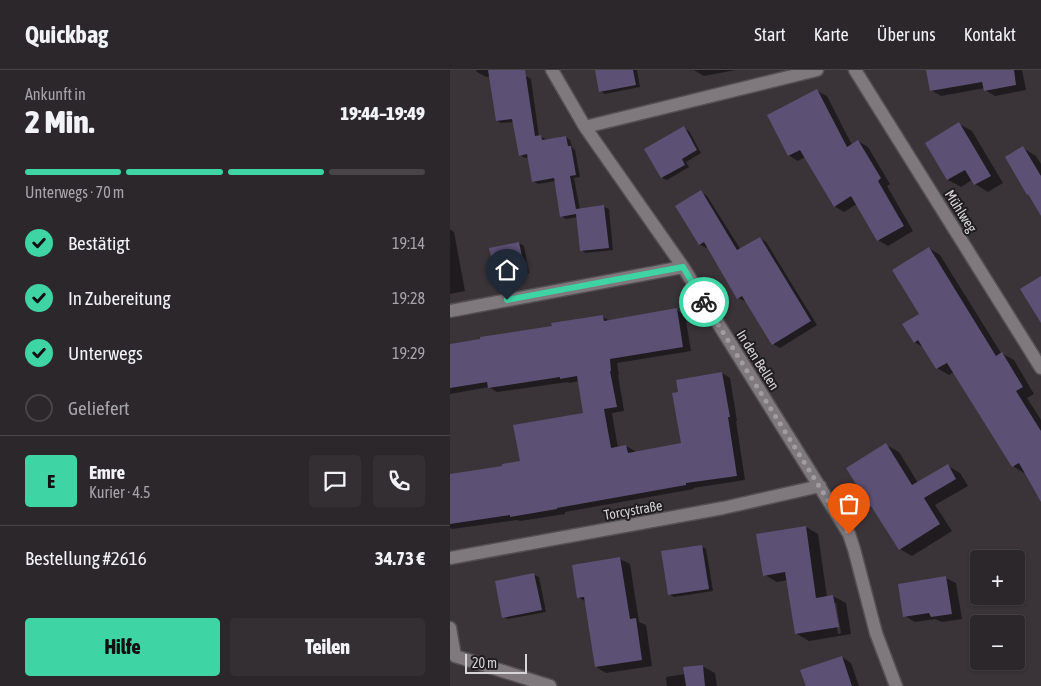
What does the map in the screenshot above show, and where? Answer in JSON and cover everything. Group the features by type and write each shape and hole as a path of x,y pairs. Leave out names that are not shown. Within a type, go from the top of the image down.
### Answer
{"street":[{"name":"In den Bellen","path":"552,70 585,128 683,267 849,534 876,633 896,686"},
{"path":"585,128 817,70"},
{"name":"Mühlweg","path":"855,70 1041,368"},
{"path":"450,311 683,267"},
{"name":"Torcystraße","path":"450,558 718,510 820,486"},
{"path":"450,628 452,658 550,686"}],"building":[{"path":"488,70 525,70 535,136 541,135 542,140 566,136 568,146 571,146 576,175 570,176 576,209 604,205 609,248 580,251 576,214 560,217 554,178 532,182 527,154 519,156 512,119 496,121"},
{"path":"595,70 633,70 636,85 599,92"},
{"path":"926,70 1014,70 1016,85 984,91 982,82 930,91"},
{"path":"817,89 847,147 858,140 881,178 878,181 904,226 877,241 851,196 834,207 800,150 788,156 767,115"},
{"path":"959,122 991,176 974,185 965,170 947,180 925,143"},
{"path":"684,126 697,150 682,159 685,165 661,178 644,149"},
{"path":"1023,146 1041,176 1041,216 1005,157"},
{"path":"701,190 737,250 760,237 811,321 772,345 742,296 737,299 704,242 699,245 675,206"},
{"path":"519,242 525,271 495,277 489,248"},
{"path":"929,247 996,356 1002,352 1023,387 1016,391 1041,431 1041,502 1019,463 1012,467 947,363 936,369 918,340 914,343 902,324 919,314 892,270"},
{"path":"1041,276 1041,323 1020,289"},
{"path":"677,308 683,347 610,359 610,371 617,407 604,409 611,448 626,445 628,453 681,443 672,393 678,392 676,380 722,372 737,476 686,483 686,485 510,517 510,515 450,524 450,474 502,466 502,464 520,461 513,425 583,413 577,376 488,388 487,382 450,388 450,344 480,339 480,337 552,326 551,323 603,315 604,321"},
{"path":"886,443 912,485 948,464 956,479 924,498 940,524 899,550 846,468"},
{"path":"806,526 816,598 833,595 839,627 795,634 785,572 763,576 756,534"},
{"path":"702,545 709,589 668,595 661,551"},
{"path":"620,557 630,619 636,618 642,660 595,667 584,597 577,598 572,565"},
{"path":"534,573 542,610 502,618 495,581"},
{"path":"946,576 952,614 931,617 929,613 903,617 898,584"},
{"path":"842,656 852,686 806,686 800,670"},
{"path":"703,665 705,686 686,686 683,667"}],"way so far":[{"path":"704,302 849,534"}],"route":[{"path":"507,300 683,267 704,302"}]}
